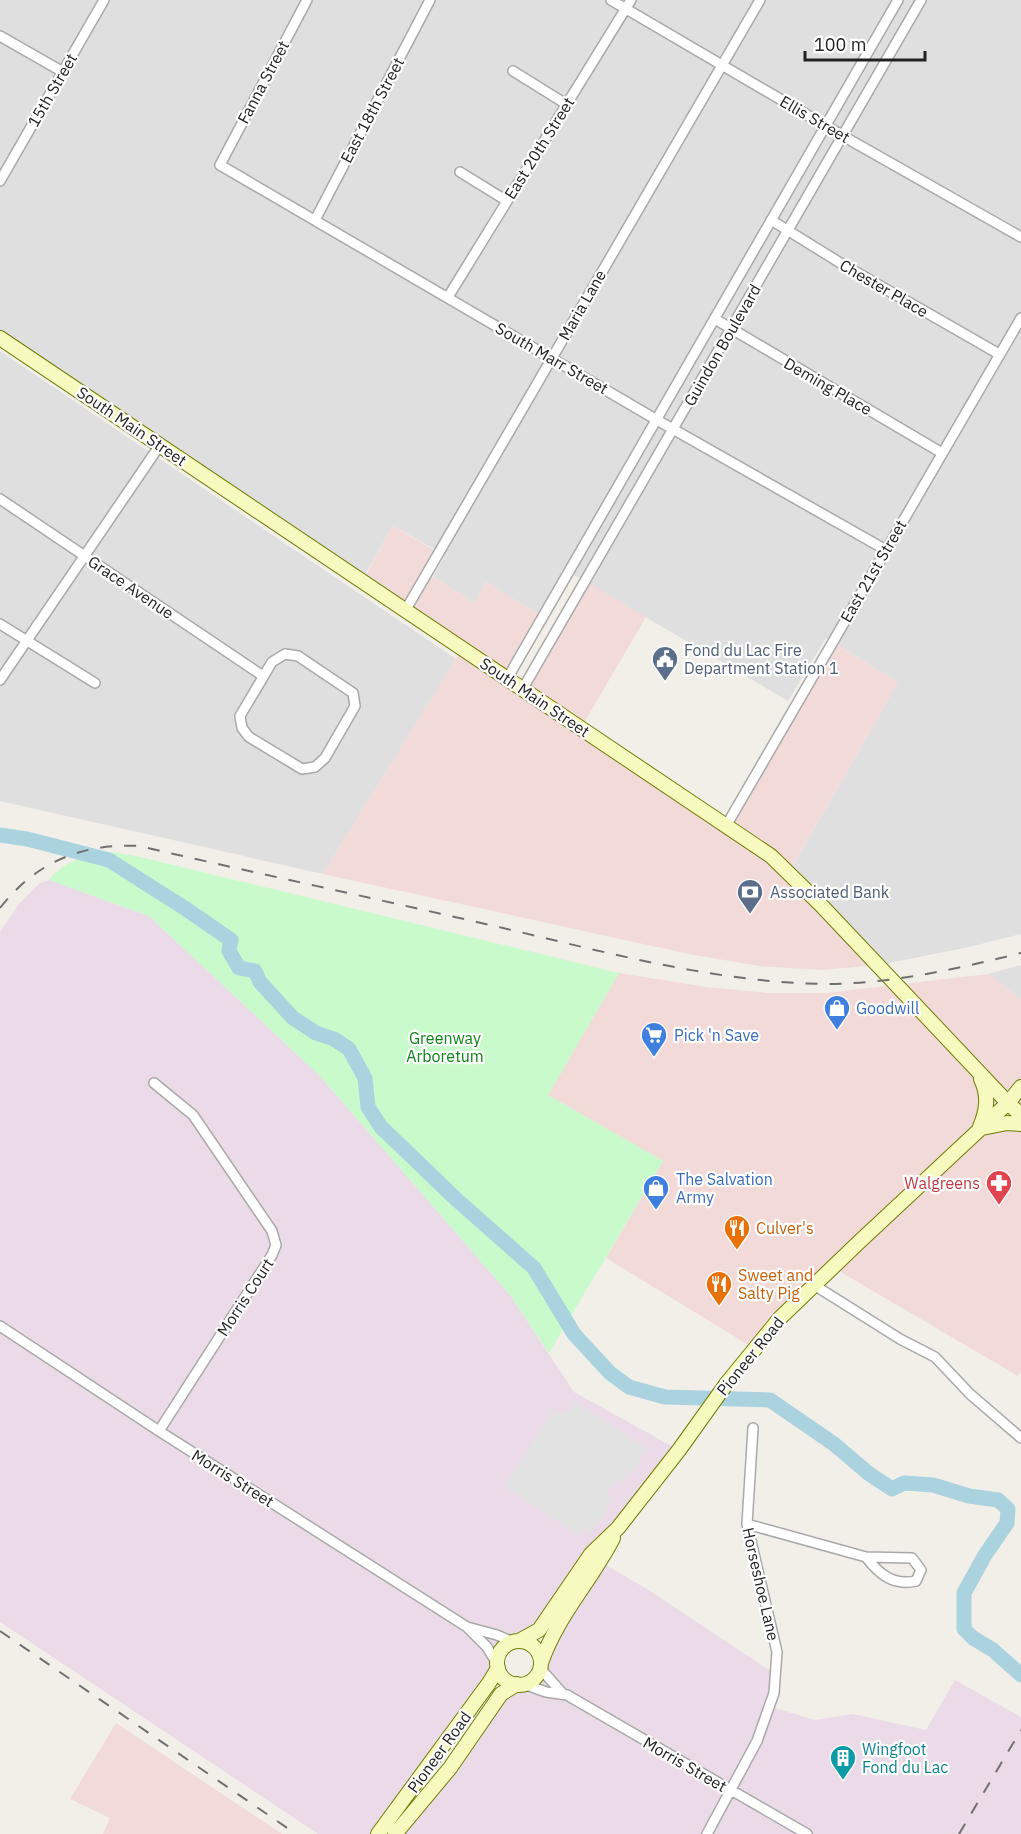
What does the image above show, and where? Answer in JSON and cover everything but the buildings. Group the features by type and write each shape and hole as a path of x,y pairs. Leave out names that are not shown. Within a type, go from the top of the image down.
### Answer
{"main road":[{"name":"South Main Street","path":"0,338 771,856 796,879 1021,1115"},
{"path":"978,1072 987,1095 986,1110 980,1129"},
{"name":"Pioneer Road","path":"516,1641 540,1630 591,1554 618,1528 772,1327 1008,1103 1021,1087"},
{"path":"980,1129 1004,1123 1021,1124"},
{"name":"Pioneer Road","path":"540,1665 556,1627 601,1562 618,1528"},
{"path":"516,1641 532,1645 537,1650 540,1665 535,1677 521,1684 505,1679 497,1666 500,1652 504,1647 516,1641"},
{"name":"Pioneer Road","path":"378,1834 489,1683 497,1666"},
{"name":"Pioneer Road","path":"395,1834 450,1768 501,1694 521,1684"}],"street":[{"name":"15th Street","path":"0,181 104,0"},
{"name":"Fanna Street","path":"220,165 307,0"},
{"name":"East 18th Street","path":"315,220 430,0"},
{"name":"Ellis Street","path":"611,0 628,4 722,65 1021,237"},
{"name":"Maria Lane","path":"405,611 760,0"},
{"name":"Guindon Boulevard","path":"507,679 898,0"},
{"name":"Guindon Boulevard","path":"522,690 921,0"},
{"name":"East 20th Street","path":"447,297 628,4"},
{"path":"0,36 63,72"},
{"path":"513,71 566,104"},
{"name":"South Marr Street","path":"220,165 657,420 886,550"},
{"path":"460,172 507,201"},
{"name":"Chester Place","path":"771,220 999,354"},
{"name":"East 21st Street","path":"726,826 1021,318"},
{"name":"Deming Place","path":"715,319 942,453"},
{"path":"0,680 160,445"},
{"name":"Grace Avenue","path":"0,499 263,676"},
{"path":"0,624 95,683"},
{"path":"285,654 298,656 353,693 356,706 325,758 315,767 302,769 249,737 243,728 240,716 263,676 272,662 285,654"},
{"name":"Morris Court","path":"154,1083 193,1115 272,1231 276,1245 272,1256 159,1431"},
{"path":"814,1285 900,1339 935,1357 970,1394 1021,1438"},
{"name":"Morris Street","path":"0,1326 159,1431 467,1627 487,1647 497,1666"},
{"name":"Horseshoe Lane","path":"708,1834 757,1741 774,1693 777,1652 747,1524 753,1428"},
{"path":"747,1524 866,1557 912,1558 921,1570 916,1581 905,1583 890,1580 866,1557"},
{"name":"Morris Street","path":"467,1627 516,1641"},
{"name":"Morris Street","path":"540,1665 563,1694 807,1834"},
{"name":"Morris Street","path":"521,1684 546,1692 563,1694"}],"shaded area":[{"path":"0,0 1021,0 1021,934 884,964 791,869 898,682 826,638 788,701 564,569 538,614 486,582 475,603 433,577 445,555 393,526 364,576 0,331"},
{"path":"0,351 456,659 323,874 0,801"},
{"path":"393,526 439,553 425,578 433,577 475,603 486,582 543,617 507,678 522,689 585,581 646,617 581,728 726,825 832,642 898,682 789,872 877,965 822,970 759,966 689,954 323,874 462,649 362,581"},
{"path":"49,880 149,916 319,1075 510,1295 574,1392 679,1450 539,1630 509,1643 500,1652 497,1664 378,1834 318,1834 0,1622 0,932 18,905 40,883"},
{"path":"1021,965 1021,999 988,974"},
{"path":"619,973 706,987 768,993 826,993 988,974 1021,999 1021,1371 1018,1376 832,1267 755,1349 606,1258 663,1161 548,1095"},
{"path":"576,1403 648,1449 623,1483 616,1480 606,1496 612,1500 591,1533 583,1529 578,1535 504,1486 554,1410 562,1414 573,1408"},
{"path":"601,1562 650,1591 775,1674 770,1705 775,1708 815,1720 853,1714 926,1730 955,1680 1021,1717 1021,1834 395,1834 490,1707 532,1680 537,1674"},
{"path":"116,1723 282,1834 103,1834 110,1818 70,1799"}],"green space":[{"name":"Greenway Arboretum","path":"104,851 136,856 619,973 548,1095 663,1161 549,1353 510,1295 319,1075 149,916 49,880 67,864"}],"waterway":[{"path":"0,835 27,839 109,860 231,940 229,951 239,968 255,971 260,982 293,1018 316,1033 334,1039 349,1049 365,1078 368,1107 381,1127 457,1200 534,1268 574,1334 610,1373 629,1387 665,1397 770,1400 834,1444 868,1473 892,1489 904,1483 933,1485 969,1496 998,1500 1008,1509 1007,1523 985,1555 964,1593 964,1629 973,1638 993,1650 1021,1675"}],"railway":[{"path":"0,908 29,878 62,859 98,848 139,846 662,965 742,978 824,984 874,981 948,970 1021,953"},
{"path":"0,1631 296,1834"},
{"path":"959,1834 1021,1730"}],"place":[{"name":"Fond du Lac Fire Department Station 1","path":"665,682"},
{"name":"Associated Bank","path":"750,915"},
{"name":"Goodwill","path":"837,1031"},
{"name":"Pick 'n Save","path":"654,1058"},
{"name":"Walgreens","path":"999,1206"},
{"name":"The Salvation Army","path":"656,1211"},
{"name":"Culver's","path":"737,1251"},
{"name":"Sweet and Salty Pig","path":"719,1307"},
{"name":"Wingfoot Fond du Lac","path":"843,1781"}]}
